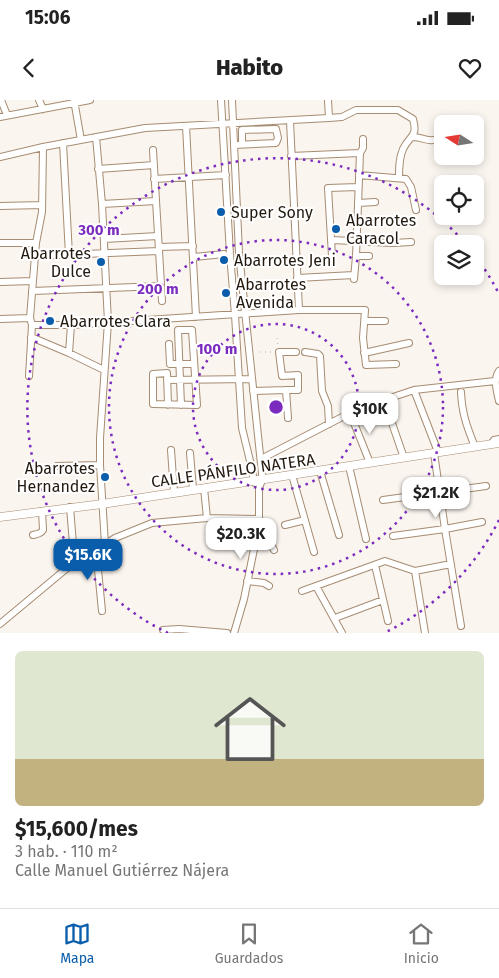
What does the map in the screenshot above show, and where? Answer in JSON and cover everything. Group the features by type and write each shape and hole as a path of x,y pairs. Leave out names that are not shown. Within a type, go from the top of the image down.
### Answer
{"main road":[{"name":"CALLE PÁNFILO NATERA","path":"0,517 102,504 495,444"}],"street":[{"path":"1,100 3,116 75,101 90,100"},
{"path":"40,100 43,109"},
{"path":"221,100 242,428 252,469 258,480"},
{"path":"232,100 239,253 261,459 258,480 259,519 244,599 234,633"},
{"path":"328,100 329,118"},
{"path":"75,101 81,140"},
{"path":"0,157 145,128 290,121 342,117 356,110 398,110 413,119 415,128 412,137 403,148 399,178"},
{"path":"290,121 299,310"},
{"path":"186,126 196,317"},
{"path":"234,145 276,143 278,138 276,129 242,130 242,144"},
{"path":"96,137 102,204 108,322 100,438 105,544"},
{"path":"412,137 421,137 428,141 434,140"},
{"path":"297,278 354,277 360,153 363,148 363,139"},
{"path":"63,143 70,254"},
{"path":"29,376 32,291 36,243 42,205 43,147"},
{"path":"152,150 162,301"},
{"path":"292,156 360,153"},
{"path":"98,169 154,165"},
{"path":"359,174 406,179 411,187 416,210"},
{"path":"154,179 226,175"},
{"path":"332,256 328,188 358,187"},
{"path":"102,204 156,201"},
{"path":"358,203 375,202"},
{"path":"0,206 42,205"},
{"path":"228,212 237,212"},
{"path":"104,238 158,236"},
{"path":"332,240 411,242"},
{"path":"0,243 36,243"},
{"path":"35,256 193,246"},
{"path":"194,257 224,254"},
{"path":"356,256 369,256"},
{"path":"0,282 33,281"},
{"path":"32,291 161,286"},
{"path":"32,326 299,310 365,310 363,338 366,365 396,364"},
{"path":"0,319 30,318"},
{"path":"365,321 385,321"},
{"path":"69,353 71,325"},
{"path":"180,405 180,380 180,364 178,330 192,330 196,379 197,405 180,405 153,404 153,374 180,380 196,379 240,380 252,379"},
{"path":"30,337 104,370"},
{"path":"364,354 409,343"},
{"path":"169,344 170,364 194,364"},
{"path":"253,391 298,390 298,375 282,376 279,352 296,352"},
{"path":"304,352 320,356 322,391 328,406 329,424"},
{"path":"499,371 495,381 499,401"},
{"path":"167,377 168,404"},
{"path":"261,459 350,413 384,400 414,390 495,381"},
{"path":"286,390 288,418"},
{"path":"414,390 436,452 445,529 461,626"},
{"path":"461,392 464,417 475,447"},
{"path":"384,400 404,458"},
{"path":"350,413 370,463"},
{"path":"495,444 494,440 499,439"},
{"path":"171,450 174,492"},
{"path":"190,453 192,489"},
{"path":"56,466 100,465"},
{"path":"349,466 366,539"},
{"path":"252,469 261,467"},
{"path":"320,471 339,535"},
{"path":"292,475 314,552"},
{"path":"383,500 486,486"},
{"path":"204,488 207,518"},
{"path":"70,508 75,558"},
{"path":"33,535 43,530 42,511"},
{"path":"0,624 66,570 96,549 115,538 152,523 207,518 259,519"},
{"path":"285,525 305,520"},
{"path":"393,536 482,522"},
{"path":"255,544 271,544 274,550"},
{"path":"96,549 102,610"},
{"path":"302,591 386,561 415,572 451,564"},
{"path":"375,565 388,621"},
{"path":"415,572 425,633"},
{"path":"247,581 264,583 269,586"},
{"path":"316,586 342,633"},
{"path":"335,618 382,600"},
{"path":"163,630 228,633"}],"path":[{"path":"260,352 279,352 278,338"}],"place":[{"name":"Super Sony","path":"221,212"},
{"name":"Abarrotes Caracol","path":"336,229"},
{"name":"Abarrotes Jeni","path":"224,260"},
{"name":"Abarrotes Dulce","path":"101,262"},
{"name":"Abarrotes Avenida","path":"226,293"},
{"name":"Abarrotes Clara","path":"50,321"},
{"name":"Abarrotes Hernandez","path":"105,477"}]}
